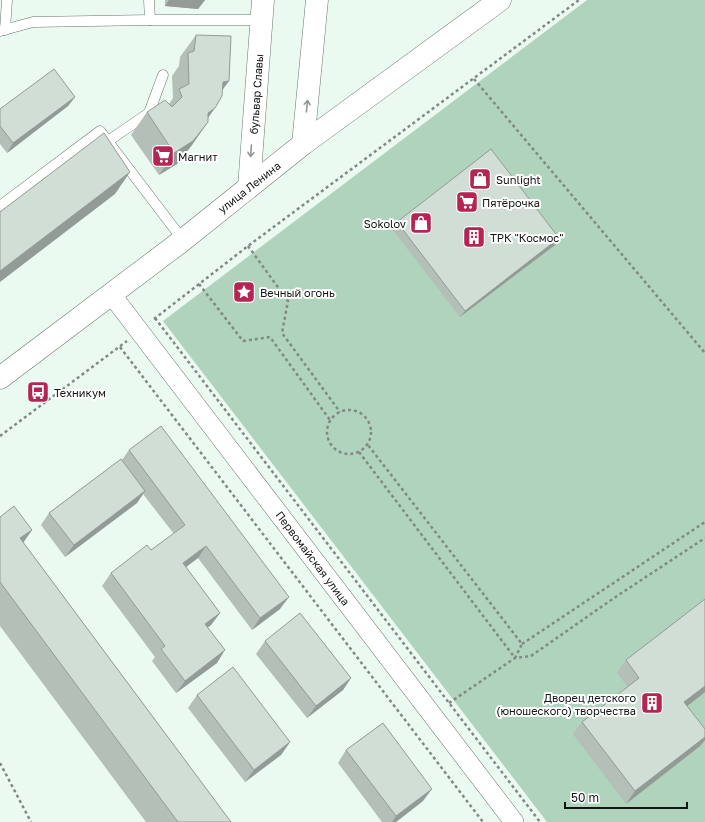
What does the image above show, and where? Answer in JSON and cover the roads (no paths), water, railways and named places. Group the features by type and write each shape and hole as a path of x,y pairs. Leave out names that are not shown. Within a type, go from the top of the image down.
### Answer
{"main road":[{"path":"304,144 318,0"},
{"name":"улица Ленина","path":"0,378 183,240 304,144 500,0"},
{"name":"бульвар Славы","path":"248,187 262,10"}],"street":[{"name":"Первомайская улица","path":"111,294 514,822"}],"lane":[{"path":"7,0 2,30 33,22 150,20 262,10"},
{"path":"149,0 150,20"},
{"path":"108,140 149,113 163,74"},
{"path":"0,206 100,131 183,240"}],"place":[{"name":"Магнит","path":"163,156"},
{"name":"Sunlight","path":"480,179"},
{"name":"Пятёрочка","path":"467,202"},
{"name":"Sokolov","path":"421,223"},
{"name":"ТРК \"Космос\"","path":"474,237"},
{"name":"Вечный огонь","path":"244,292"},
{"name":"Техникум","path":"38,392"},
{"name":"Дворец детского (юношеского) творчества","path":"652,703"}]}
